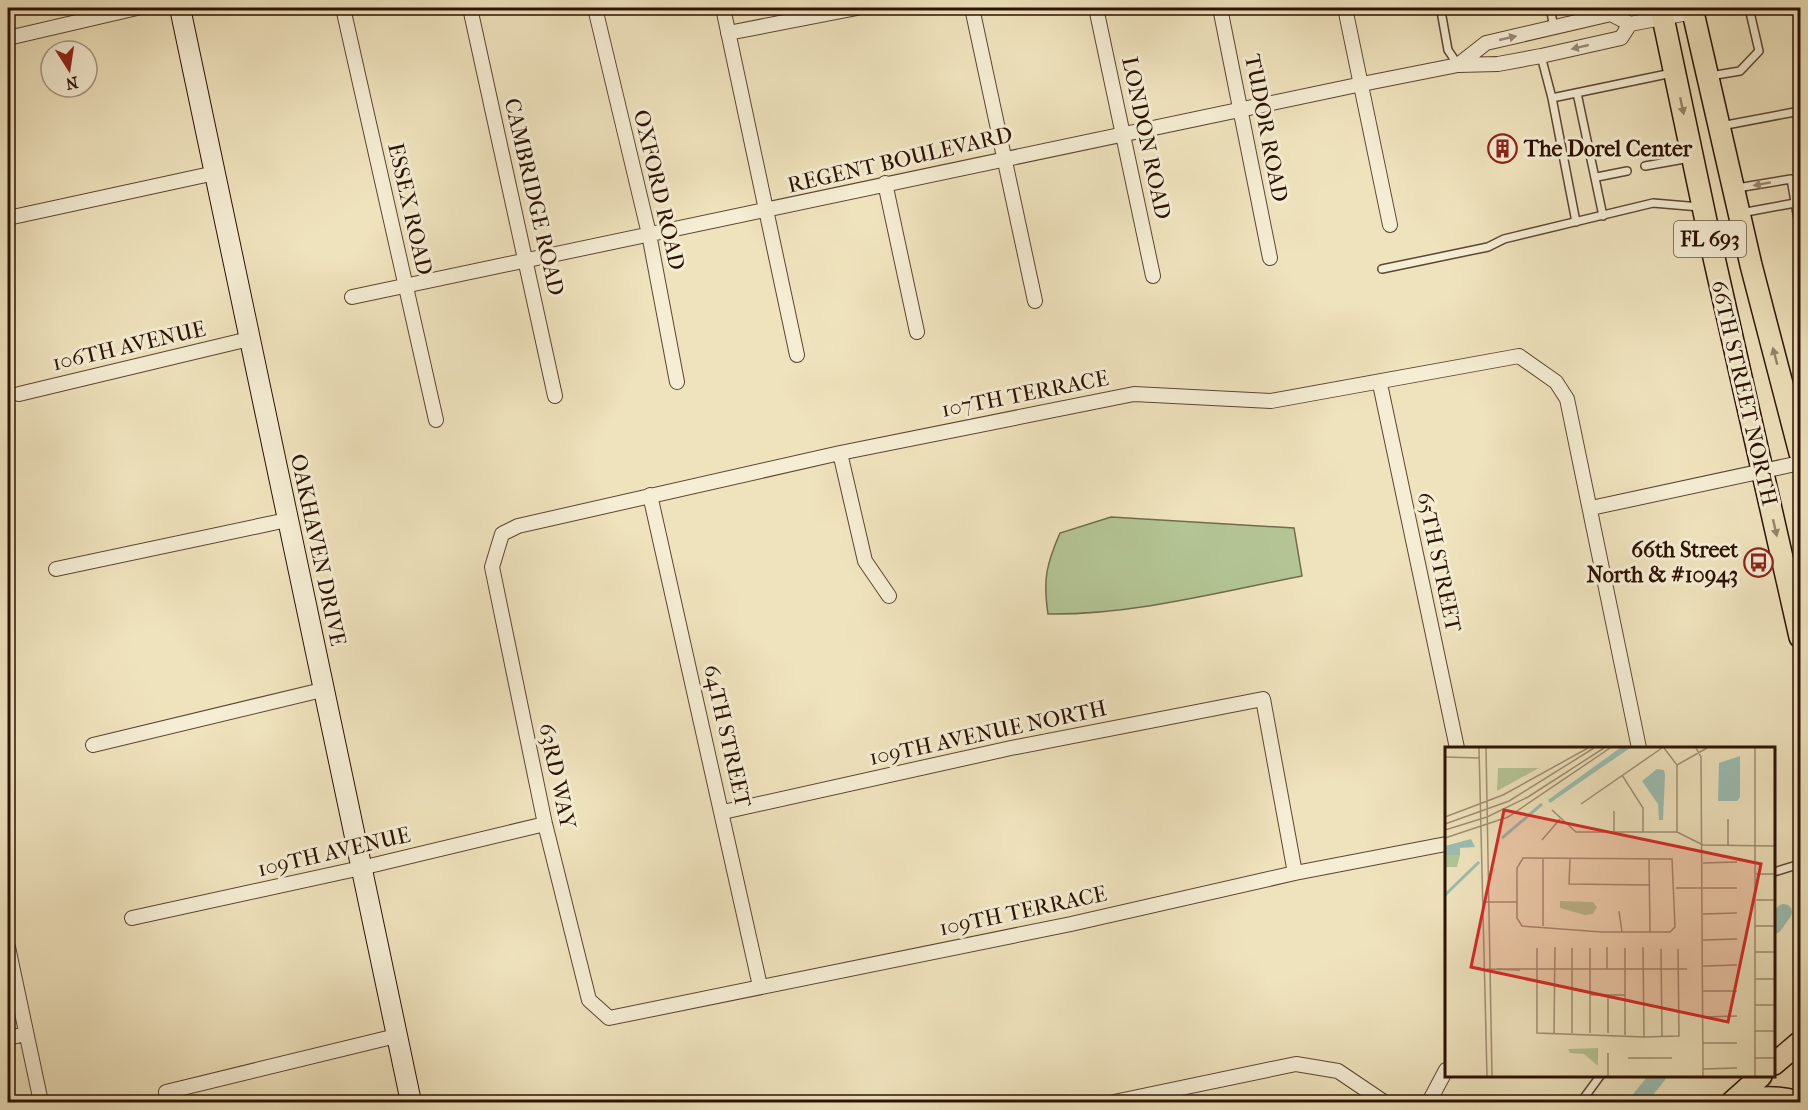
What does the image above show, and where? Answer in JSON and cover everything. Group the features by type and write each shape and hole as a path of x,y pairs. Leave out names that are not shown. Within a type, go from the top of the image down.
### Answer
{"main road":[{"name":"66TH STREET NORTH","path":"1692,10 1733,189 1800,453"},
{"name":"66TH STREET NORTH","path":"1662,13 1761,471 1800,637"},
{"path":"1775,1062 1800,1042"},
{"path":"1775,1063 1800,1057"},
{"path":"1732,1102 1760,1077"},
{"path":"1743,1102 1756,1098 1780,1097 1797,1102"}],"street":[{"path":"8,38 137,8"},
{"name":"OAKHAVEN DRIVE","path":"180,8 322,690 411,1102"},
{"name":"ESSEX ROAD","path":"343,8 436,420"},
{"name":"CAMBRIDGE ROAD","path":"470,8 527,259 555,396"},
{"name":"OXFORD ROAD","path":"595,8 649,234 678,382"},
{"path":"723,8 752,133 766,212 797,355"},
{"path":"728,33 848,8"},
{"path":"972,8 1035,302"},
{"name":"LONDON ROAD","path":"1096,8 1153,276"},
{"name":"TUDOR ROAD","path":"1220,8 1270,258"},
{"path":"1345,8 1390,225"},
{"name":"REGENT BOULEVARD","path":"352,297 527,259 766,212 885,183 1242,111 1362,84 1458,65 1498,64 1541,56 1621,38 1630,24 1662,13 1692,10"},
{"name":"REGENT BOULEVARD","path":"1458,65 1486,43 1611,14 1630,24"},
{"path":"8,218 215,173"},
{"path":"885,183 917,332"},
{"name":"106TH AVENUE","path":"18,394 249,339"},
{"name":"107TH TERRACE","path":"502,534 518,526 650,495 840,453 1134,394 1271,401 1380,384 1519,356 1556,382 1567,399 1591,508"},
{"name":"65TH STREET","path":"1380,384 1457,747"},
{"path":"840,453 865,561 889,596"},
{"path":"1639,747 1591,508 1800,463"},
{"name":"64TH STREET","path":"650,495 723,812 760,986"},
{"path":"56,570 287,520"},
{"name":"63RD WAY","path":"502,534 492,567 545,824 589,1000 609,1018"},
{"path":"93,745 322,690"},
{"name":"109TH AVENUE NORTH","path":"723,812 1011,748 1263,699 1295,873"},
{"name":"109TH AVENUE","path":"132,918 361,868 545,824"},
{"name":"109TH TERRACE","path":"609,1018 1071,924 1295,873 1445,844"},
{"path":"8,947 41,1102"},
{"path":"8,1038 25,1034"},
{"path":"166,1092 396,1036"},
{"path":"1114,1102 1296,1064 1338,1071 1384,1102"},
{"path":"1429,1102 1445,1072"}],"lane":[{"path":"1457,8 1440,9 1448,50 1458,65"},
{"path":"1550,8 1554,27"},
{"path":"1707,77 1740,71 1759,51 1749,8"},
{"path":"1541,56 1552,98 1576,222"},
{"path":"1552,98 1675,73"},
{"path":"1577,93 1597,177 1595,184 1603,216"},
{"path":"1719,127 1800,111"},
{"path":"1646,166 1693,158"},
{"path":"1597,177 1627,171"},
{"path":"1733,189 1791,179 1800,231"},
{"path":"1382,269 1488,247 1504,239 1653,203 1703,207"},
{"path":"1739,213 1795,203"},
{"path":"1775,871 1800,864"},
{"path":"1581,1102 1598,1077"}],"green space":[{"path":"1111,517 1294,528 1302,576 1144,607 1048,614 1047,573 1060,533"}],"waterway":[{"path":"1775,925 1784,912"},
{"path":"1637,1102 1657,1077"}],"place":[{"name":"The Dorel Center","path":"1503,149"},
{"name":"66th Street North & #10943","path":"1759,563"}]}
